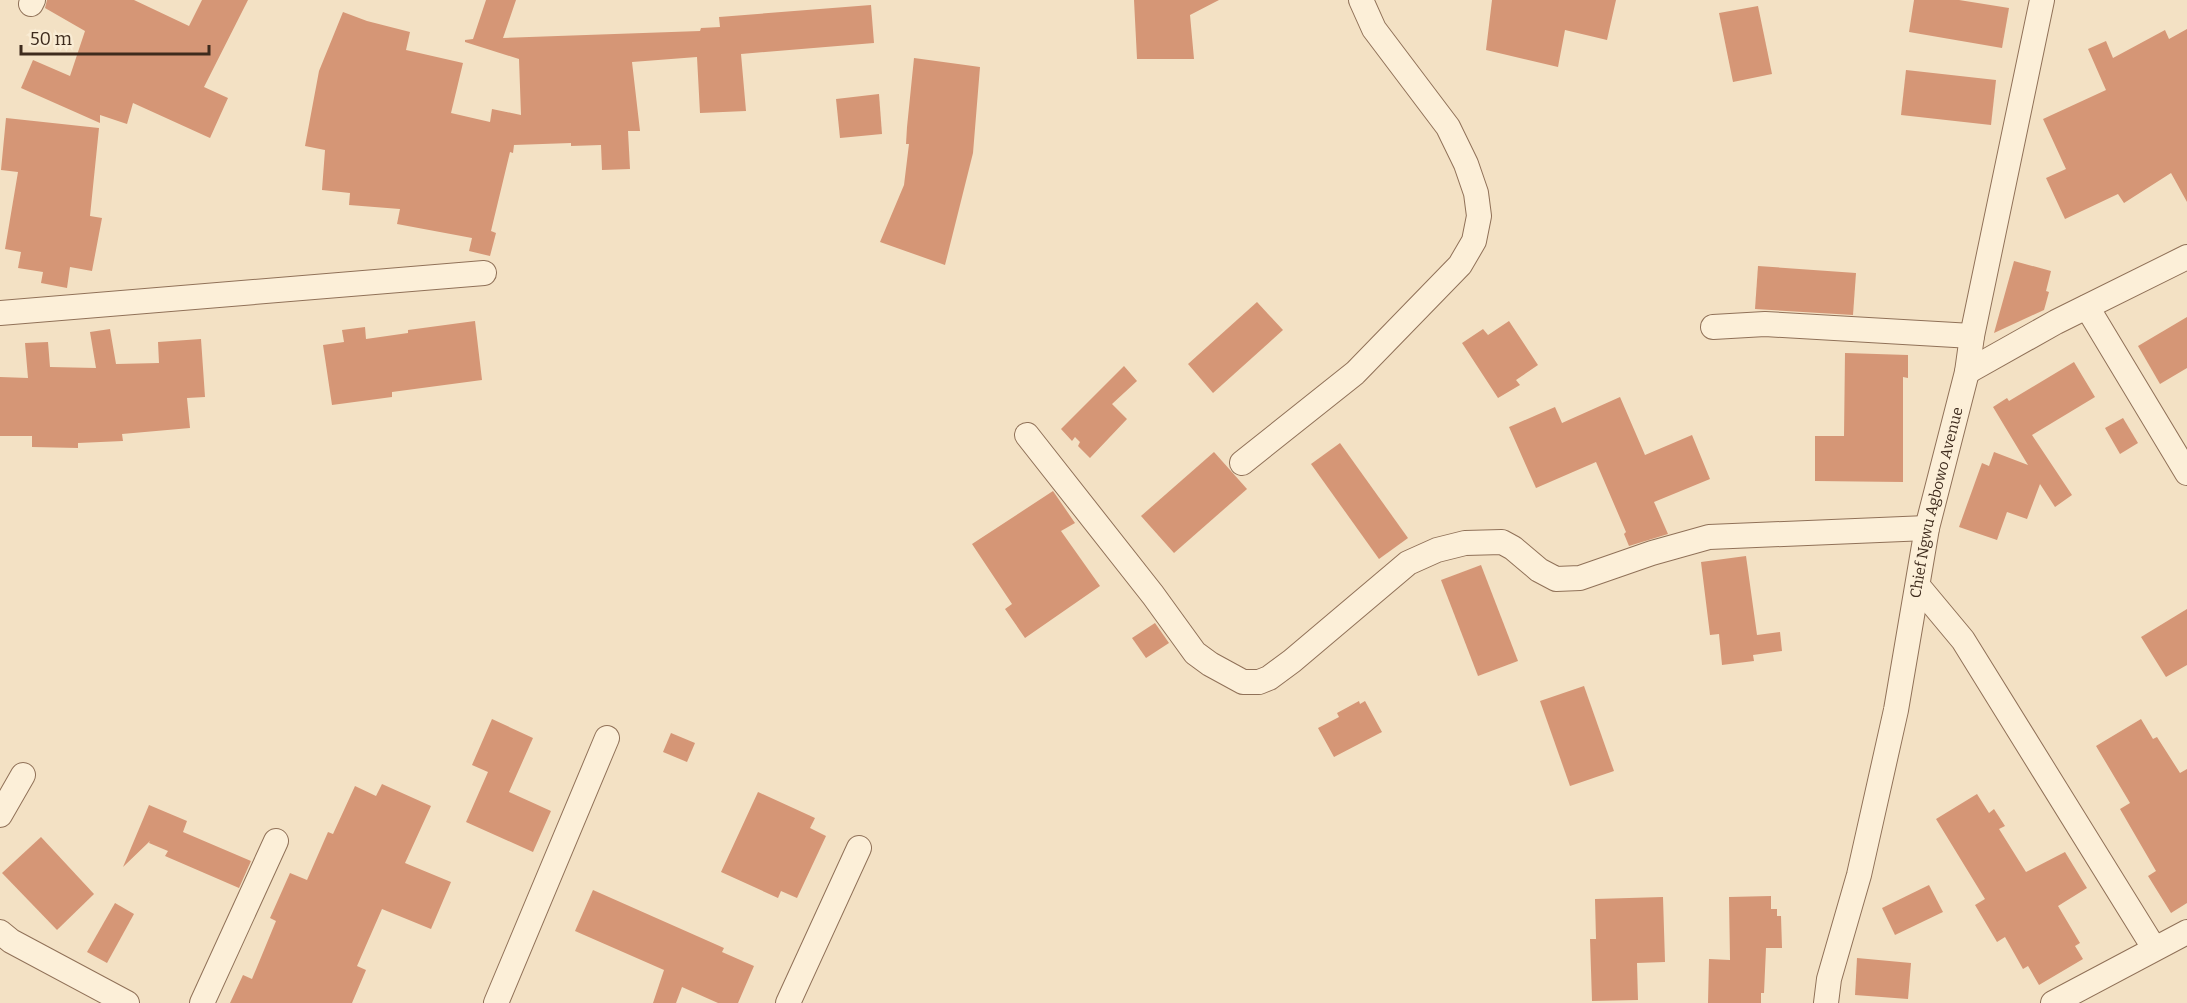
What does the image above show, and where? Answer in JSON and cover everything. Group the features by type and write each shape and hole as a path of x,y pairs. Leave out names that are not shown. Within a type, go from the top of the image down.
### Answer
{"street":[{"path":"1242,464 1355,373 1460,265 1474,241 1479,216 1476,193 1466,164 1448,127 1374,29 1361,0"},
{"name":"Chief Ngwu Agbowo Avenue","path":"1826,1003 1829,979 1859,875 1896,710 1927,528 1967,372 1971,336 2042,0"},
{"path":"1967,372 2087,307 2187,257"},
{"path":"0,313 484,273"},
{"path":"2087,307 2187,473"},
{"path":"1713,327 1765,324 1971,336"},
{"path":"1027,435 1153,595 1195,653 1210,664 1243,681 1259,681 1269,678 1408,563 1437,550 1465,543 1502,542 1513,548 1539,570 1556,579 1580,578 1652,553 1708,537 1927,528"},
{"path":"1918,586 1963,640 2154,948"},
{"path":"496,1003 607,738"},
{"path":"0,815 23,775"},
{"path":"202,1003 276,841"},
{"path":"788,1003 859,848"},
{"path":"0,932 11,941 127,1003"},
{"path":"2053,1003 2187,932"}],"building":[{"path":"47,0 134,0 189,26 202,0 248,0 204,87 228,98 210,138 133,103 127,124 100,115 100,123 21,88 33,60 70,76 85,31 45,8"},
{"path":"486,0 516,0 503,38 700,31 701,28 720,27 719,17 871,5 874,43 741,54 746,111 700,113 697,57 632,62 640,131 628,131 630,169 602,170 601,145 571,146 571,143 514,145 513,153 510,152 491,231 496,233 490,256 469,251 472,238 397,224 400,209 349,205 350,193 322,190 325,150 305,146 319,71 343,12 410,32 406,50 463,63 451,113 490,122 492,109 521,115 519,59 465,42 465,40 473,39"},
{"path":"1134,0 1219,0 1190,15 1194,59 1137,59"},
{"path":"1492,0 1616,0 1607,40 1565,30 1558,67 1486,50"},
{"path":"1914,0 1959,0 2009,8 2002,48 1909,32"},
{"path":"1758,6 1772,74 1733,82 1719,13"},
{"path":"2187,29 2187,202 2171,173 2124,203 2118,194 2065,219 2046,178 2066,169 2043,119 2106,90 2088,49 2106,41 2113,58 2165,30 2169,39"},
{"path":"914,58 980,67 973,153 945,265 880,242 904,185"},
{"path":"1906,70 1996,80 1991,125 1901,115"},
{"path":"879,94 882,134 840,138 836,99"},
{"path":"6,118 99,128 90,216 102,218 92,271 70,267 67,288 41,283 43,272 18,268 21,252 5,249 18,172 1,170"},
{"path":"2014,261 2051,271 2044,310 1994,333"},
{"path":"1758,266 1856,273 1853,315 1755,309"},
{"path":"1257,302 1283,330 1213,393 1188,364"},
{"path":"2187,317 2187,368 2160,384 2138,346"},
{"path":"475,321 482,380 392,392 392,397 332,405 323,345 344,342 342,330 365,327 366,339 408,333 408,330"},
{"path":"1509,321 1538,365 1516,380 1520,385 1498,398 1462,343 1483,329 1488,335"},
{"path":"110,329 116,364 159,363 158,342 201,339 205,397 187,398 190,428 122,434 123,441 78,443 78,448 32,447 32,436 0,436 0,377 28,378 25,343 48,342 50,367 96,368 90,332"},
{"path":"1845,353 1908,355 1908,378 1903,377 1903,482 1815,481 1815,436 1844,436"},
{"path":"2074,362 2095,397 2032,435 2072,495 2055,507 2040,484 2027,519 2007,512 1997,540 1959,527 1982,463 1989,466 1994,452 2028,465 1993,407 2007,398 2009,401"},
{"path":"1124,366 1137,381 1112,404 1127,419 1090,458 1078,446 1080,442 1075,437 1072,441 1061,429"},
{"path":"1620,397 1645,455 1692,435 1710,479 1654,502 1668,534 1629,546 1624,534 1626,532 1596,462 1536,488 1509,427 1555,407 1562,423"},
{"path":"2123,418 2138,443 2120,454 2105,428"},
{"path":"1340,443 1408,538 1379,559 1311,464"},
{"path":"1214,452 1247,489 1174,553 1141,516"},
{"path":"1053,491 1075,523 1061,531 1100,586 1025,638 1005,609 1012,604 972,544"},
{"path":"1746,556 1757,635 1780,632 1782,651 1753,655 1754,661 1722,665 1719,634 1710,635 1701,562"},
{"path":"1481,565 1518,661 1478,676 1441,580"},
{"path":"2187,609 2187,665 2166,677 2141,637"},
{"path":"1155,623 1169,643 1146,658 1132,638"},
{"path":"1584,686 1614,771 1570,786 1540,701"},
{"path":"1359,701 1360,704 1365,701 1382,732 1334,757 1318,728 1339,717 1337,713"},
{"path":"492,719 533,738 509,792 551,811 533,852 466,822 488,772 472,765"},
{"path":"2141,719 2153,739 2157,737 2180,773 2187,769 2187,903 2171,913 2148,876 2156,871 2120,809 2130,803 2096,746"},
{"path":"671,733 695,743 687,762 663,752"},
{"path":"382,784 431,806 405,863 451,882 431,929 382,909 357,966 366,970 352,1003 230,1003 243,975 252,979 276,921 270,918 290,873 307,880 328,832 333,834 355,786 376,796"},
{"path":"758,792 815,818 810,828 826,836 797,898 781,891 778,898 721,872"},
{"path":"1977,794 1989,813 1994,809 2005,826 1999,829 2026,872 2065,852 2087,888 2058,906 2080,943 2075,946 2083,959 2039,985 2028,966 2023,969 2005,937 1997,942 1975,905 1985,899 1936,819"},
{"path":"149,805 187,821 183,832 251,861 239,888 165,856 168,851 149,843 150,841 123,867"},
{"path":"41,837 94,894 57,930 2,873"},
{"path":"1929,885 1943,912 1895,935 1882,908"},
{"path":"593,890 724,948 722,952 754,966 738,1003 718,1003 682,987 676,1003 653,1003 664,970 575,931"},
{"path":"1771,896 1771,909 1777,909 1777,916 1781,916 1782,948 1766,948 1764,993 1761,993 1761,1003 1708,1003 1709,959 1730,960 1729,897"},
{"path":"1663,897 1665,962 1637,963 1638,1000 1592,1001 1590,939 1596,939 1595,899"},
{"path":"115,903 134,914 107,963 87,952"},
{"path":"1857,958 1911,963 1908,999 1855,995"}]}
